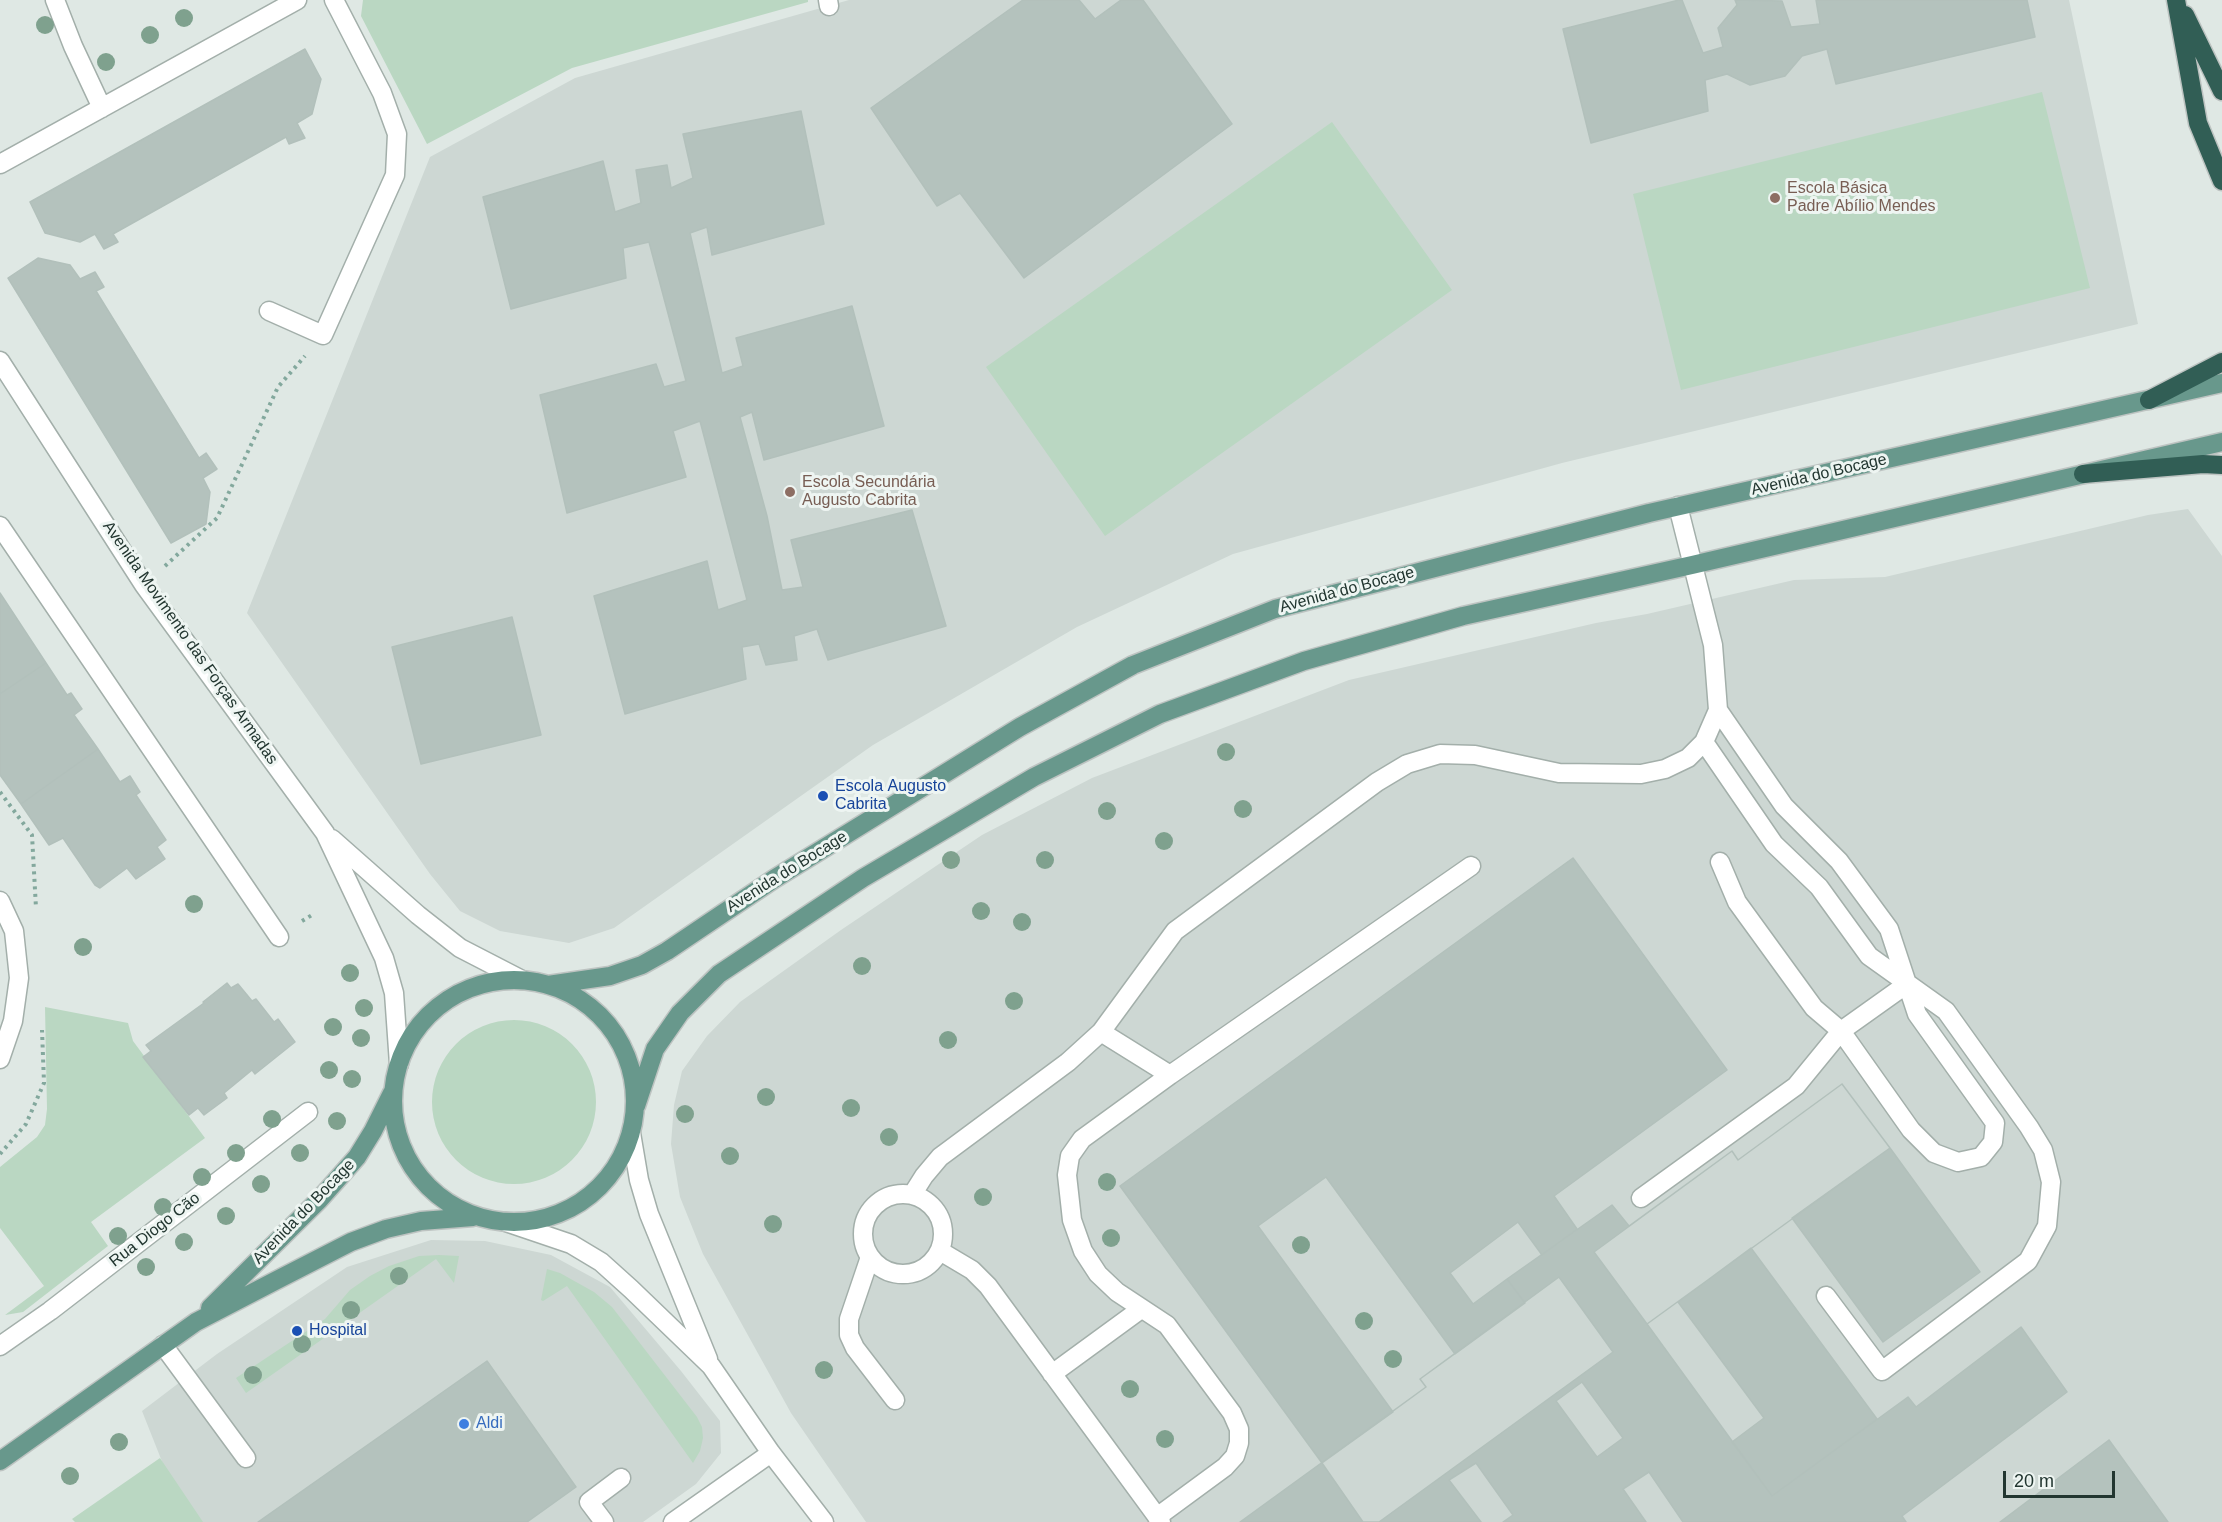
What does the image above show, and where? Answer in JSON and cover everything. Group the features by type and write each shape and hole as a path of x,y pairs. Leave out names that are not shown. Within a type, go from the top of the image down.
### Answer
{"highway":[{"path":"2177,0 2222,91"},
{"path":"2177,0 2198,123 2222,181"},
{"path":"2149,400 2222,362"},
{"path":"2083,474 2203,464 2222,465"}],"main road":[{"name":"Avenida do Bocage","path":"548,985 610,976 642,965 667,951 774,879 1010,733 1133,665 1275,609 1678,506 2222,383"},
{"path":"636,1106 634,1079 612,1029 594,1010 572,995 548,985 522,980 478,986 446,1001 426,1018 399,1064 394,1089 394,1115 400,1143 412,1168 430,1189 453,1206 478,1217 506,1222 534,1221 560,1213 585,1200 606,1181 621,1159 632,1133 636,1106 655,1049 680,1013 718,974 863,878 1034,777 1160,714 1304,662 1463,616 2222,442"},
{"name":"Avenida do Bocage","path":"196,1322 319,1200 357,1157 394,1089"},
{"name":"Avenida do Bocage","path":"0,1461 196,1322 351,1242 386,1229 421,1221 478,1217"}],"street":[{"path":"55,0 73,46 102,108"},
{"path":"0,164 297,0"},
{"path":"269,311 323,335 395,175 398,134 382,93 334,0"},
{"name":"Avenida Movimento das Forças Armadas","path":"2,370 144,585 325,833 384,958 394,993 399,1064"},
{"path":"912,1195 940,1157 1068,1062 1101,1032 1175,931 1377,782 1407,764 1440,754 1474,755 1559,773 1641,774 1665,769 1688,758 1704,742 1718,710 1713,645 1678,506"},
{"path":"0,526 279,937"},
{"path":"1718,710 1785,806 1839,861 1889,929 1917,1014 1995,1123 1993,1142 1981,1157 1958,1162 1934,1153 1911,1130 1840,1030 1814,1008 1737,902 1720,862"},
{"path":"1704,742 1774,844 1820,887 1869,956 1946,1011 2043,1150 2050,1182 2047,1226 2028,1261 1882,1371 1826,1296"},
{"name":"Avenida Movimento das Forças Armadas","path":"325,833 418,915 460,948 522,980"},
{"path":"940,1251 972,1270 988,1286 1159,1520 1225,1467 1235,1456 1239,1443 1239,1429 1232,1413 1167,1325 1117,1292 1098,1274 1083,1251 1072,1220 1067,1175 1070,1156 1082,1139 1170,1075 1471,866"},
{"path":"0,901 14,931 19,978 13,1021 0,1059"},
{"path":"1641,1198 1797,1086 1840,1030 1907,984"},
{"path":"1101,1032 1170,1075"},
{"name":"Rua Diogo Cão","path":"0,1346 50,1311 308,1112"},
{"path":"632,1133 639,1180 649,1214 711,1366"},
{"path":"912,1195 925,1200 936,1210 942,1223 944,1237 940,1251 932,1262 921,1270 907,1275 893,1273 880,1267 870,1257 864,1245 863,1230 867,1217 875,1206 886,1198 912,1195"},
{"path":"506,1222 571,1244 601,1262 711,1366 771,1453 824,1522"},
{"path":"870,1257 849,1320 849,1335 855,1348 895,1400"},
{"path":"1052,1374 1141,1309"},
{"path":"163,1345 246,1458"},
{"path":"673,1522 771,1453"},
{"path":"604,1522 589,1502 621,1478"}],"path":[{"path":"144,585 217,518 278,387 323,335"}],"shaded area":[{"name":"Escola Secundária Augusto Cabrita","path":"849,0 2069,0 2138,324 1562,463 1233,554 1077,627 873,745 614,928 569,943 500,931 460,911 430,874 247,613 430,157 575,78"},
{"path":"2188,509 2222,556 2222,1522 866,1522 791,1413 703,1254 680,1197 671,1144 674,1105 682,1071 707,1036 740,1002 841,930 982,835 1092,778 1349,680 1794,580 1885,577 2148,515"},
{"path":"431,1240 485,1241 551,1255 610,1287 720,1421 721,1453 696,1484 643,1522 186,1522 142,1411 217,1354 347,1267"}],"green space":[{"path":"363,0 808,0 808,2 572,68 427,144 361,16"},
{"path":"2042,92 2090,288 1681,390 1633,194"},
{"path":"1332,122 1452,290 1105,536 986,367"},
{"path":"45,1007 128,1023 133,1041 205,1138 91,1222 108,1246 23,1312 5,1315 44,1286 0,1228 0,1167 37,1137 45,1125 47,1109"},
{"path":"514,1020 530,1021 546,1026 560,1033 572,1044 583,1056 590,1070 595,1086 595,1118 590,1134 583,1148 572,1160 560,1171 546,1178 530,1183 514,1184 498,1183 482,1178 468,1171 456,1160 445,1148 438,1134 433,1118 432,1102 433,1086 438,1070 445,1056 456,1044 468,1033 482,1026 498,1021"},
{"path":"419,1256 459,1256 454,1283 436,1259 246,1393 236,1378 325,1319 350,1290 370,1276 389,1266"},
{"path":"547,1269 560,1273 594,1292 612,1307 697,1417 702,1427 703,1438 700,1451 693,1463 567,1286 543,1301 541,1300"},
{"path":"160,1458 203,1522 75,1522 72,1519"}],"building":[{"path":"1023,0 1079,0 1095,19 1121,0 1143,0 1232,124 1024,278 960,193 937,206 871,108"},
{"path":"1682,0 1703,53 1723,47 1718,28 1737,5 1735,0 1782,1 1791,27 1820,24 1816,0 2027,0 2035,37 1836,84 1827,49 1802,56 1785,76 1750,85 1727,74 1705,80 1708,111 1591,143 1563,29"},
{"path":"305,49 321,79 312,114 297,123 305,138 289,144 286,137 113,234 118,242 104,249 95,234 80,242 45,233 30,202"},
{"path":"801,111 824,224 712,255 707,227 690,233 722,373 743,366 736,338 852,306 884,426 764,460 752,412 740,417 767,516 782,590 803,587 791,540 912,510 946,626 828,660 817,629 794,636 797,660 766,665 759,644 742,647 746,679 625,714 594,596 707,561 718,610 747,600 700,421 673,431 686,477 567,513 540,395 656,364 664,387 686,381 649,242 623,248 626,278 511,309 483,197 603,161 615,212 641,203 636,170 667,165 671,188 693,178 683,134"},
{"path":"38,258 70,265 80,279 95,272 104,287 96,291 199,458 206,453 217,469 203,478 210,492 206,524 171,543 8,278"},
{"path":"0,593 46,663 0,694"},
{"path":"512,617 541,735 421,764 392,647"},
{"path":"46,663 67,695 71,693 82,709 74,715 98,749 21,804 0,775 0,694"},
{"path":"98,749 120,782 130,776 140,792 136,795 166,840 157,847 165,859 136,879 127,868 100,888 95,885 63,838 49,845 21,804"},
{"path":"1573,858 1727,1070 1554,1196 1577,1229 1542,1255 1518,1222 1450,1273 1473,1304 1507,1279 1525,1303 1455,1354 1326,1177 1258,1226 1393,1412 1322,1463 1120,1186"},
{"path":"227,983 231,988 238,984 252,1001 256,999 274,1022 278,1019 295,1042 255,1074 252,1070 224,1093 227,1098 204,1115 198,1108 189,1115 143,1057 151,1051 146,1045 204,1003"},
{"path":"1842,1084 1890,1148 1647,1324 1772,1496 1908,1397 1916,1407 2021,1327 2067,1392 1902,1516 1906,1522 1683,1522 1649,1472 1623,1489 1646,1522 1503,1522 1513,1515 1476,1463 1449,1480 1481,1522 1240,1522 1426,1387 1420,1379 1525,1303 1507,1279 1612,1205 1629,1226 1732,1151 1738,1160","holes":["1582,1382 1623,1438 1597,1457 1556,1401"]},
{"path":"1842,1084 1890,1148 1647,1324 1594,1252 1732,1151 1738,1160"},
{"path":"1890,1148 1980,1272 1883,1342 1792,1218"},
{"path":"1751,1248 1877,1419 1772,1496 1732,1442 1764,1418 1678,1302"},
{"path":"1559,1277 1613,1352 1379,1522 1363,1522 1322,1463 1426,1387 1420,1379"},
{"name":"Aldi","path":"487,1361 576,1487 527,1522 258,1522"},
{"path":"2109,1440 2168,1522 2000,1522"}],"place":[{"name":"Escola Básica Padre Abílio Mendes","path":"1775,198"},
{"name":"Escola Secundária Augusto Cabrita","path":"790,492"},
{"name":"Escola Augusto Cabrita","path":"823,796"},
{"name":"Hospital","path":"297,1331"},
{"name":"Aldi","path":"464,1424"}]}
